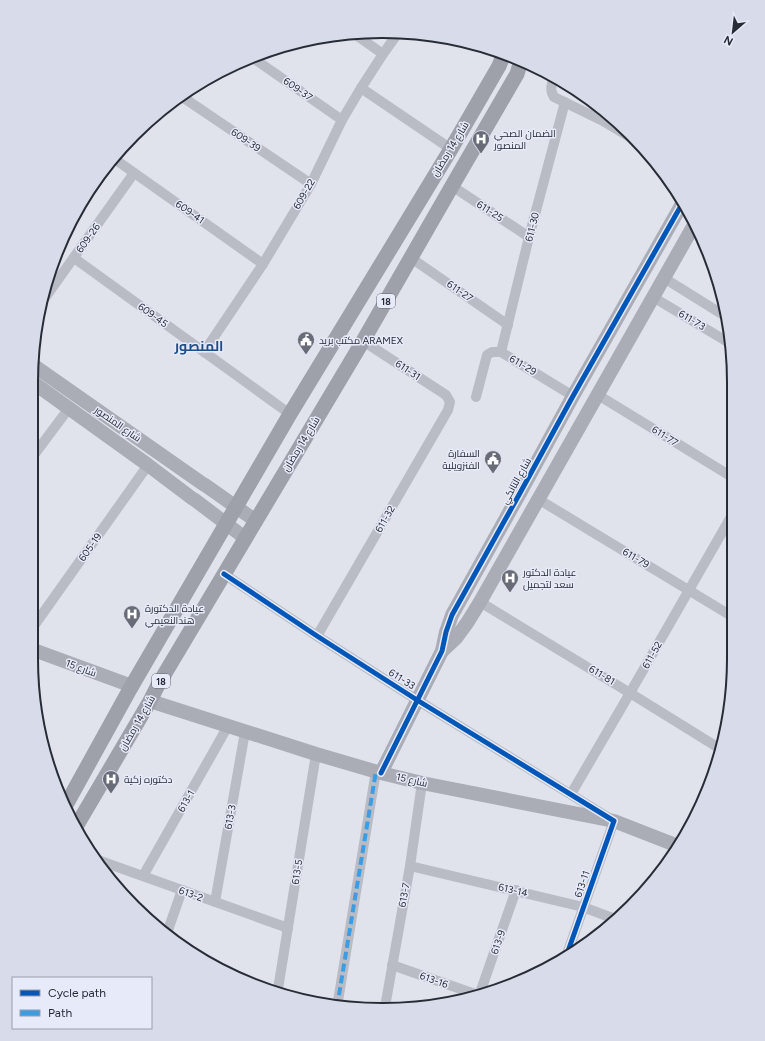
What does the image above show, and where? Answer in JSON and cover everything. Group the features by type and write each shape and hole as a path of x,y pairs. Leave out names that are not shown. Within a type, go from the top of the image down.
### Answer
{"main road":[{"name":"شارع 14 رمضان","path":"69,800 131,688 290,414 451,149 500,66 502,59"},
{"name":"شارع 14 رمضان","path":"79,821 363,341 517,74 519,67"}],"street":[{"path":"361,39 383,54"},
{"name":"609-22","path":"204,352 263,264 310,184 342,120 361,88 394,39"},
{"name":"609-37","path":"258,61 342,120"},
{"path":"552,83 551,89 554,97 598,114"},
{"path":"361,88 451,149"},
{"name":"609-39","path":"186,100 310,184"},
{"name":"611-30","path":"501,352 529,237 565,102"},
{"name":"609-41","path":"118,161 263,264"},
{"name":"609-26","path":"51,290 134,173"},
{"name":"611-25","path":"452,186 529,237"},
{"name":"شارع التانكي","path":"378,772 442,651 446,632 452,615 573,396 680,208"},
{"name":"شارع التانكي","path":"442,651 464,628 480,602 691,230"},
{"name":"609-45","path":"74,258 290,414"},
{"name":"611-27","path":"411,258 508,325"},
{"path":"664,278 719,313"},
{"name":"611-73","path":"653,297 724,340"},
{"name":"611-31","path":"363,341 446,395 450,402"},
{"name":"611-29","path":"476,397 487,355 492,352 501,352 573,396"},
{"name":"شارع المنصور","path":"39,369 256,521"},
{"name":"شارع المنصور","path":"38,386 246,538"},
{"name":"611-77","path":"598,395 727,474"},
{"name":"611-32","path":"317,636 448,410 450,402"},
{"path":"38,450 69,408"},
{"name":"605-19","path":"38,620 148,465"},
{"name":"611-79","path":"538,499 727,613"},
{"path":"505,520 522,529"},
{"name":"611-52","path":"571,794 727,524"},
{"name":"611-33","path":"224,574 417,700 614,821"},
{"name":"611-81","path":"480,602 715,746"},
{"name":"شارع 15","path":"38,652 131,688"},
{"name":"شارع 15","path":"38,655 131,688"},
{"name":"شارع 15","path":"150,701 316,754 378,772 422,783 614,821 673,844"},
{"name":"613-1","path":"143,876 228,726"},
{"name":"613-3","path":"215,902 246,732"},
{"name":"613-5","path":"278,987 316,754"},
{"path":"338,1000 378,772"},
{"name":"613-7","path":"386,1003 410,866 422,783"},
{"name":"613-11","path":"569,948 614,821"},
{"name":"613-2","path":"105,863 288,928"},
{"name":"613-14","path":"410,866 583,907 611,917"},
{"path":"168,928 182,890"},
{"name":"613-9","path":"482,988 516,890"},
{"name":"613-16","path":"392,965 469,992"}],"marked path":[{"path":"338,1000 376,771"}],"cycle path":[{"path":"381,773 442,651 446,632 452,615 573,396 680,208"},
{"path":"224,574 417,700 614,821 569,948"}],"place":[{"name":"الضمان الصحي المنصور","path":"481,154"},
{"name":"مكتب بريد ARAMEX","path":"306,355"},
{"name":"السفارة الفنزويلية","path":"493,474"},
{"name":"عيادة الدكتور سعد لتجميل","path":"510,593"},
{"name":"عيادة الدكتورة هندالنعيمي","path":"132,629"},
{"name":"دكتوره زكية","path":"111,794"}],"district":[{"name":"المنصور","path":"199,346"}]}
